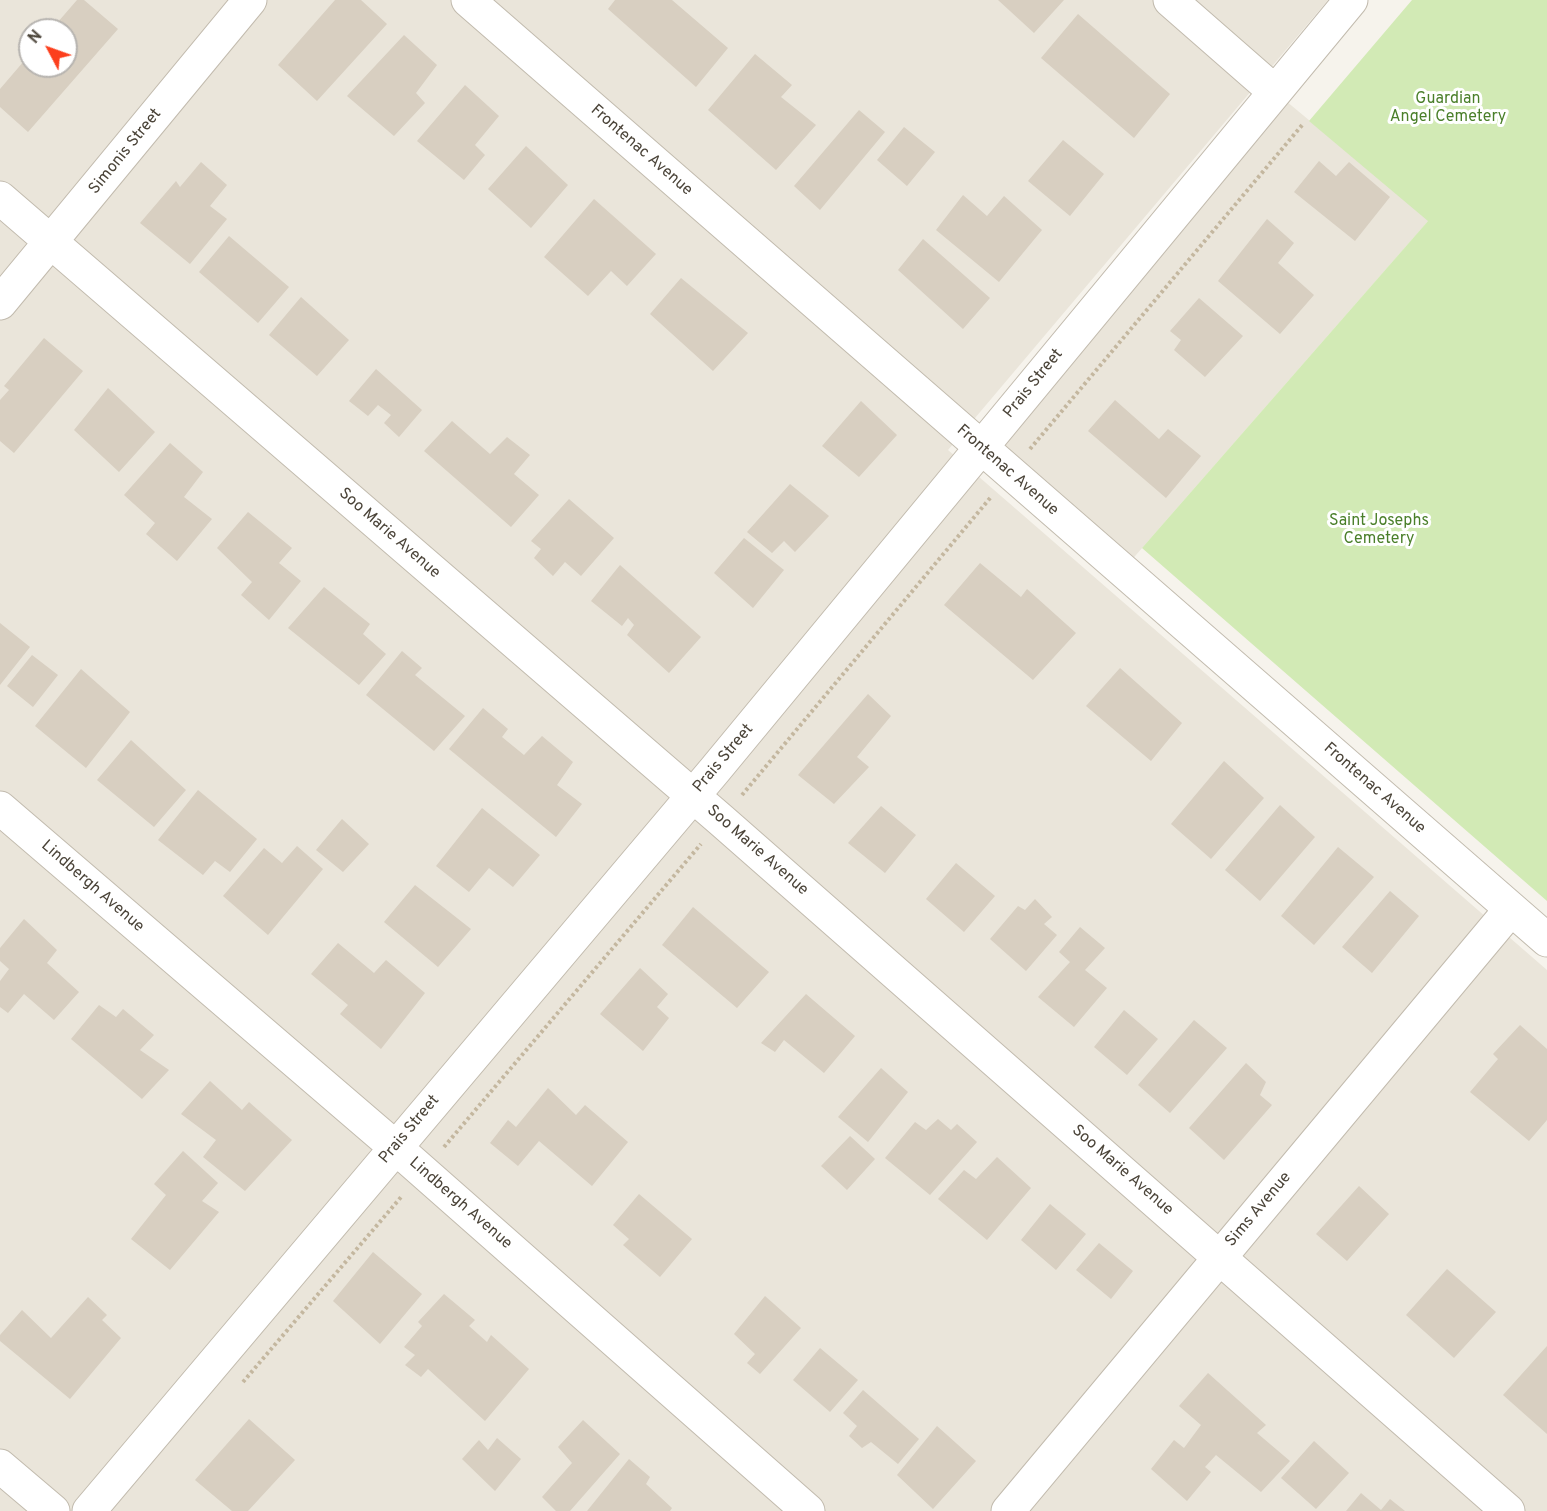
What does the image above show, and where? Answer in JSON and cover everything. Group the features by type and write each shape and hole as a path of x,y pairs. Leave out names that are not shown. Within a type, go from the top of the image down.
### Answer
{"street":[{"name":"Simonis Street","path":"0,303 52,243 250,0"},
{"name":"Frontenac Avenue","path":"468,0 1547,940"},
{"path":"1170,0 1274,91"},
{"name":"Prais Street","path":"89,1511 714,771 1351,0"},
{"name":"Soo Marie Avenue","path":"0,198 722,820 1508,1511"},
{"name":"Lindbergh Avenue","path":"0,808 395,1147 808,1511"},
{"name":"Sims Avenue","path":"1008,1511 1511,909"},
{"path":"0,1466 53,1511"}],"path":[{"path":"243,1383 722,820 741,795 714,771"}],"shaded area":[{"path":"0,0 1328,0 948,450 1547,970 1547,1511 0,1511"},
{"path":"1274,91 1429,220 1122,571 981,448"}],"green space":[{"name":"Saint Josephs Cemetery","path":"1412,0 1547,0 1547,901 1142,548 1428,221 1309,121"}],"building":[{"path":"77,0 84,0 118,29 78,75 78,18 61,18"},
{"path":"335,0 361,0 387,24 317,101 278,65"},
{"path":"615,0 672,0 728,48 696,87 608,9"},
{"path":"998,0 1064,0 1034,33"},
{"path":"1078,14 1170,94 1134,138 1041,58"},
{"path":"404,35 437,65 416,93 425,103 394,136 347,96"},
{"path":"755,54 792,85 781,97 816,125 776,170 708,110"},
{"path":"18,68 18,78 75,78 28,132 0,107 0,89"},
{"path":"465,85 499,116 475,145 485,155 464,180 417,141"},
{"path":"859,110 885,132 820,210 794,186"},
{"path":"904,127 935,152 907,186 877,160"},
{"path":"1063,140 1104,174 1070,216 1028,181"},
{"path":"526,146 568,185 531,228 488,189"},
{"path":"1319,161 1336,176 1349,162 1390,197 1355,241 1294,192"},
{"path":"201,162 227,185 210,206 227,219 190,264 140,223 176,181 180,187"},
{"path":"963,195 987,216 1004,196 1042,230 999,282 936,230"},
{"path":"594,199 656,254 627,286 611,271 588,296 544,257"},
{"path":"1267,219 1294,243 1278,263 1314,295 1280,334 1218,281"},
{"path":"229,236 289,287 258,323 199,272"},
{"path":"923,239 990,298 963,329 898,270"},
{"path":"681,278 748,333 713,371 650,314"},
{"path":"301,297 349,340 317,376 269,335"},
{"path":"1199,298 1243,336 1205,377 1174,350 1181,340 1170,331"},
{"path":"44,338 83,371 14,453 0,441 0,400 9,390 4,386"},
{"path":"376,369 422,410 399,437 384,423 391,415 378,405 368,416 349,401"},
{"path":"108,388 155,432 119,472 74,430"},
{"path":"1115,400 1159,439 1168,429 1201,456 1166,498 1088,431"},
{"path":"861,401 897,435 859,477 822,446"},
{"path":"452,421 490,454 507,437 530,455 514,474 539,495 511,527 424,451"},
{"path":"170,443 203,472 184,497 212,519 177,561 146,534 155,523 124,495"},
{"path":"790,484 829,516 795,552 784,541 772,553 747,532"},
{"path":"569,499 614,538 581,576 565,562 553,576 534,558 541,549 531,541"},
{"path":"248,512 292,548 279,563 301,581 269,620 241,595 252,582 217,548"},
{"path":"744,538 784,570 753,608 714,573"},
{"path":"980,563 1021,597 1027,589 1076,633 1033,680 944,605"},
{"path":"620,565 701,637 669,673 627,635 634,625 628,618 622,626 591,601"},
{"path":"324,587 370,624 363,634 386,654 359,685 288,628"},
{"path":"0,623 30,647 0,685"},
{"path":"402,651 422,668 415,675 465,716 434,751 366,695"},
{"path":"32,655 58,675 33,707 7,686"},
{"path":"1120,668 1182,723 1151,761 1086,706"},
{"path":"81,669 130,712 86,768 35,726"},
{"path":"868,694 891,716 857,757 869,767 834,804 798,775"},
{"path":"483,708 508,729 502,737 524,755 542,736 573,762 557,785 582,804 556,837 449,749"},
{"path":"131,740 186,790 154,827 97,780"},
{"path":"1224,761 1264,798 1211,859 1171,824"},
{"path":"198,790 257,839 230,872 215,861 203,875 158,840"},
{"path":"1280,805 1315,837 1260,901 1225,870"},
{"path":"881,806 916,835 885,873 848,843"},
{"path":"482,808 540,855 513,887 489,868 469,892 436,866"},
{"path":"342,819 369,844 343,872 316,850"},
{"path":"297,846 323,869 268,935 223,896 264,848 282,863"},
{"path":"1338,847 1374,877 1314,945 1281,916"},
{"path":"956,863 995,896 964,932 926,899"},
{"path":"415,885 471,929 438,967 384,922"},
{"path":"1390,891 1419,916 1372,973 1342,947"},
{"path":"1035,899 1052,917 1044,924 1057,935 1026,971 990,939 1018,906 1025,910"},
{"path":"693,907 769,972 737,1008 662,945"},
{"path":"24,919 57,950 47,963 79,992 54,1020 24,994 8,1013 0,1007 0,981 9,969 0,961 0,948"},
{"path":"1080,927 1105,948 1085,970 1107,988 1074,1027 1038,997 1070,962 1059,952"},
{"path":"338,943 374,973 386,960 425,993 381,1049 340,1014 348,1005 311,974"},
{"path":"640,968 668,994 657,1007 669,1018 643,1051 600,1014"},
{"path":"806,994 855,1036 824,1073 784,1040 775,1052 761,1043"},
{"path":"99,1005 116,1017 123,1009 154,1035 140,1050 169,1070 142,1099 71,1039"},
{"path":"1124,1010 1158,1039 1127,1075 1094,1047"},
{"path":"1194,1020 1227,1048 1170,1113 1138,1085"},
{"path":"1520,1025 1547,1049 1547,1120 1529,1141 1470,1092 1498,1059 1493,1054"},
{"path":"1246,1063 1266,1082 1260,1095 1272,1105 1224,1160 1189,1128"},
{"path":"881,1068 908,1092 868,1142 838,1117"},
{"path":"210,1081 242,1110 249,1102 292,1140 245,1191 203,1157 216,1140 181,1114"},
{"path":"548,1088 576,1115 585,1105 628,1142 592,1186 539,1141 518,1166 490,1143 508,1120 516,1127"},
{"path":"938,1119 951,1130 957,1124 977,1142 930,1195 885,1158 915,1122 926,1130"},
{"path":"850,1136 875,1159 847,1190 821,1166"},
{"path":"183,1151 218,1183 202,1201 219,1212 170,1270 131,1239 166,1195 154,1184"},
{"path":"997,1157 1031,1188 987,1240 938,1199 964,1170 976,1179"},
{"path":"1359,1186 1389,1214 1347,1261 1316,1234"},
{"path":"639,1194 692,1239 660,1277 623,1245 629,1239 613,1225"},
{"path":"1050,1204 1086,1234 1056,1270 1021,1240"},
{"path":"1099,1243 1133,1271 1111,1299 1076,1270"},
{"path":"373,1252 422,1294 380,1344 333,1301"},
{"path":"1447,1269 1496,1312 1454,1358 1406,1315"},
{"path":"444,1294 475,1320 469,1326 487,1342 491,1335 529,1369 485,1421 428,1369 421,1377 405,1365 415,1355 404,1347 422,1326 418,1322"},
{"path":"765,1296 801,1328 760,1374 747,1363 755,1354 734,1334"},
{"path":"88,1297 107,1315 102,1320 121,1338 70,1399 0,1341 0,1335 22,1310 51,1338"},
{"path":"1547,1346 1547,1434 1503,1395"},
{"path":"820,1348 858,1380 830,1412 793,1380"},
{"path":"1208,1373 1266,1425 1257,1433 1290,1461 1261,1492 1216,1455 1205,1467 1211,1472 1187,1501 1151,1469 1174,1440 1184,1448 1201,1425 1179,1406"},
{"path":"863,1390 919,1439 898,1464 871,1442 862,1448 849,1436 857,1426 843,1413"},
{"path":"249,1419 295,1460 248,1511 232,1511 195,1480"},
{"path":"583,1420 620,1454 570,1511 556,1511 542,1497 572,1463 558,1447"},
{"path":"937,1426 976,1461 933,1509 897,1475"},
{"path":"497,1438 521,1459 495,1491 462,1459 479,1440 488,1450"},
{"path":"1314,1441 1349,1473 1316,1509 1281,1478"},
{"path":"629,1459 650,1477 646,1484 672,1508 670,1511 587,1511"},
{"path":"1361,1493 1381,1510 1390,1499 1405,1511 1346,1511"}],"park label":[{"name":"Guardian Angel Cemetery","path":"1448,109"}]}
